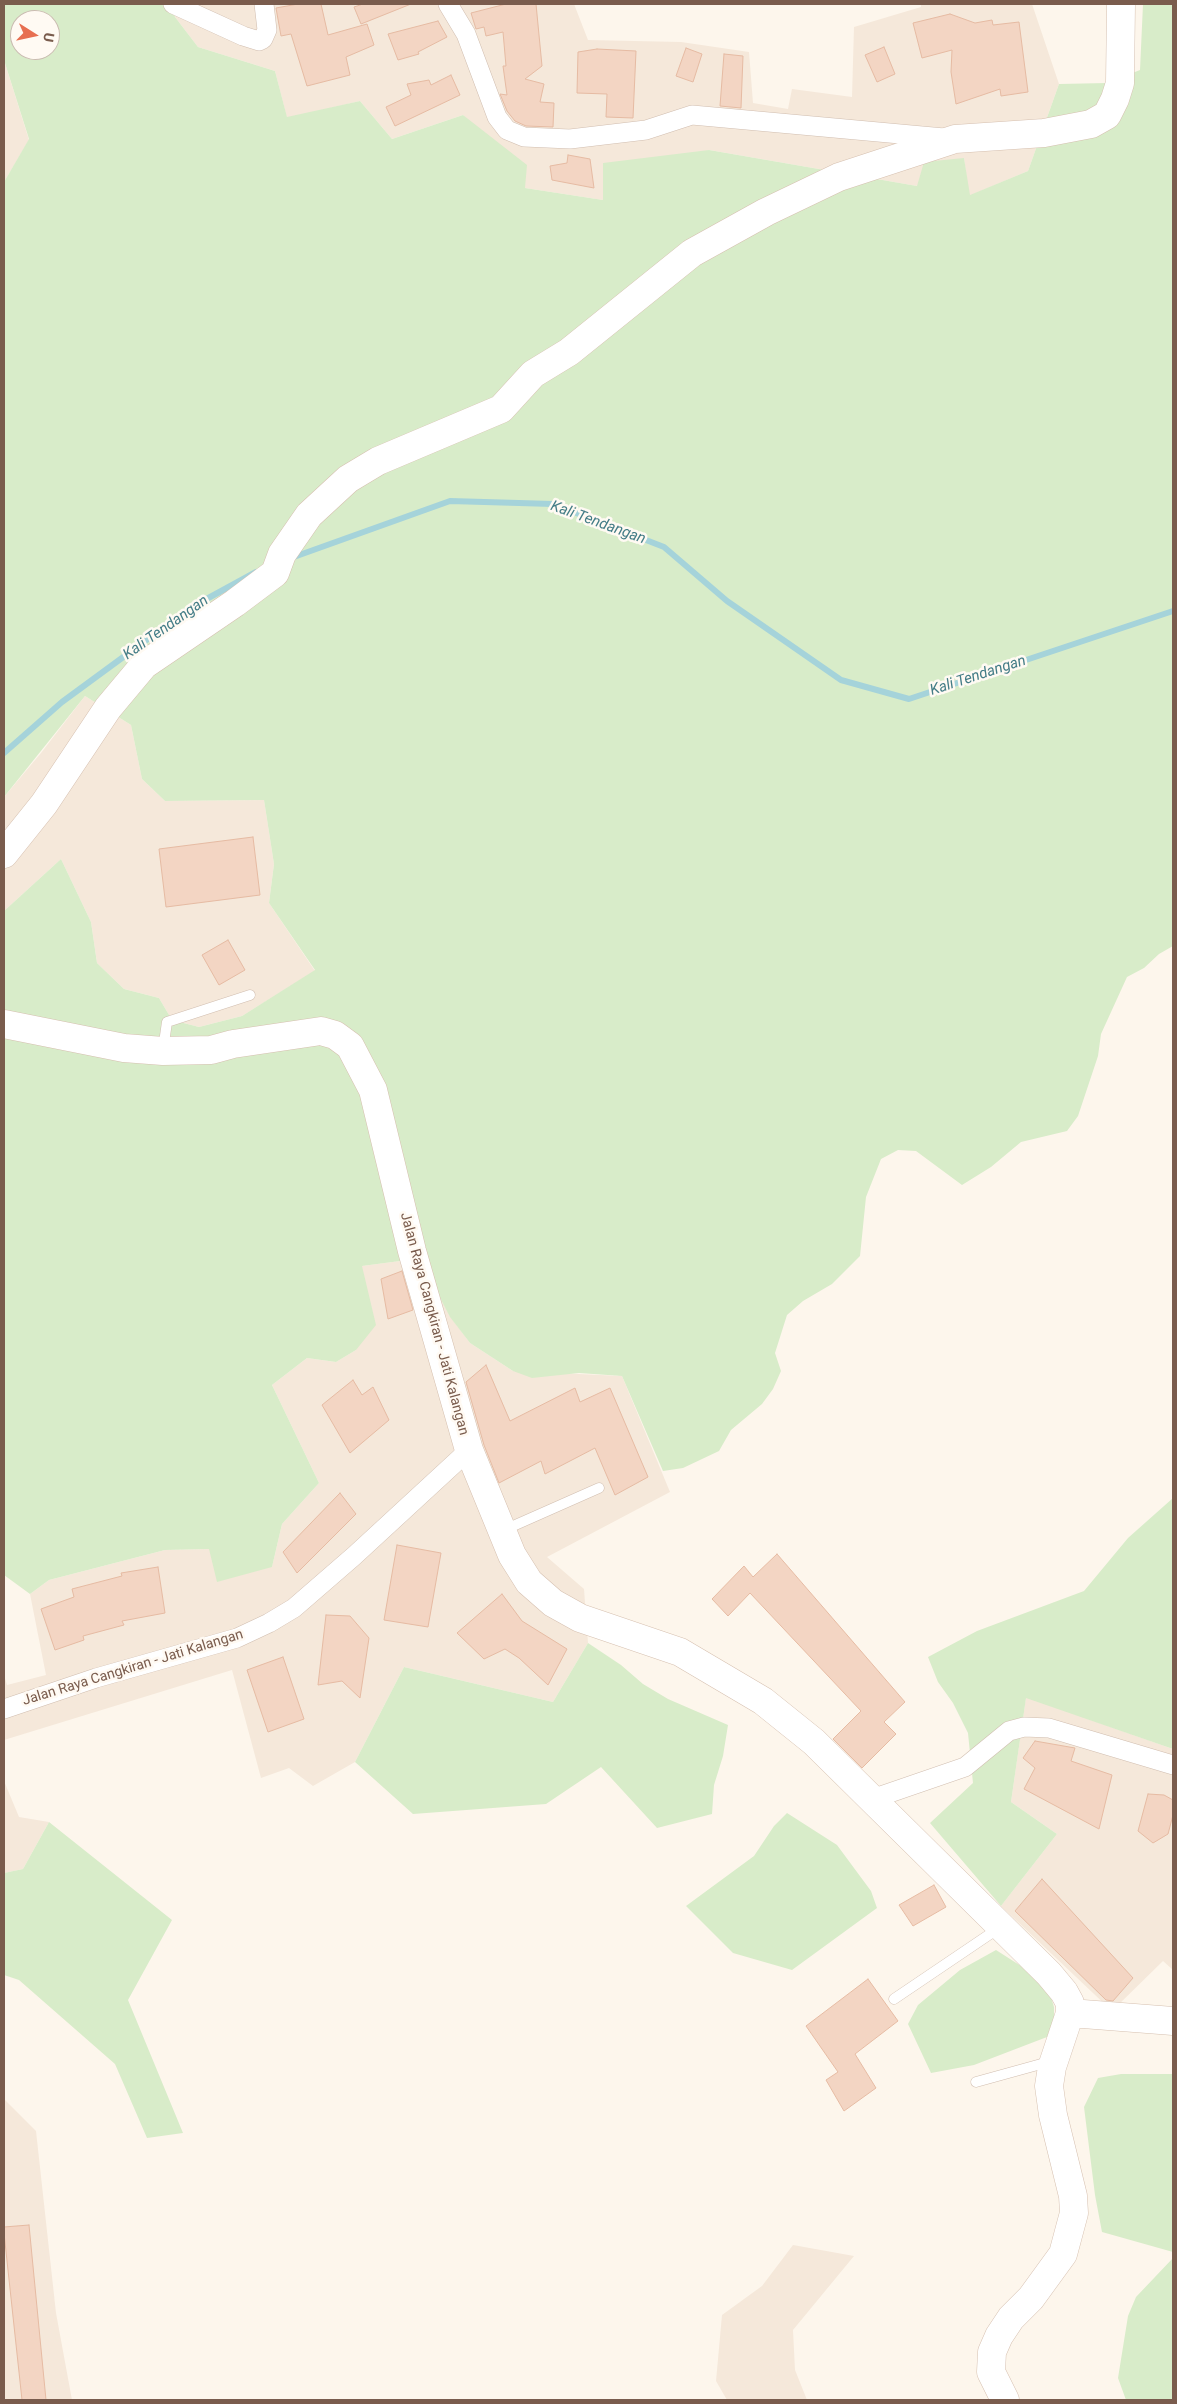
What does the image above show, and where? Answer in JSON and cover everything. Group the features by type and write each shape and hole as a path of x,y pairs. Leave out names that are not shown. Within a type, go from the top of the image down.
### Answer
{"street":[{"path":"173,4 243,36 260,41 268,30 264,4"},
{"path":"448,4 466,34 497,117 507,130 524,137 570,139 646,130 692,115 955,139 1044,133 1091,124 1107,115 1116,99 1120,83 1121,4"},
{"path":"4,854 44,804 108,708 144,665 235,604 278,564 309,515 348,479 378,461 500,409 533,374 569,352 692,253 766,212 839,177 955,139"},
{"name":"Jalan Raya Cangkiran - Jati Kalangan","path":"4,1024 124,1048 163,1051 211,1050 233,1044 321,1031 335,1035 350,1046 373,1090 412,1251 469,1450 354,1556 294,1608 270,1623 237,1638 96,1678 4,1709"},
{"path":"469,1450 512,1555 529,1582 552,1603 580,1618 680,1652 763,1701 814,1742 1049,1974 1064,1992 1070,2003 1070,2013 1049,2086 1073,2196 1074,2213 1063,2254 1032,2298 1011,2318 999,2336 992,2352 991,2372 1005,2400"},
{"path":"872,1799 965,1767 1009,1731 1024,1727 1049,1728 1173,1765"},
{"path":"1070,2013 1173,2021"}],"lane":[{"path":"163,1051 167,1022 250,995"},
{"path":"502,1531 599,1488"},
{"path":"894,1999 1001,1927"},
{"path":"976,2082 1055,2060"}],"shaded area":[{"path":"171,4 574,4 588,40 681,42 749,52 753,103 788,109 792,89 852,97 854,27 921,7 921,4 1032,4 1059,84 1028,171 969,196 964,158 917,186 709,150 603,200 525,188 463,115 392,139 360,101 287,118 275,71 198,47 175,17"},
{"path":"4,60 29,140 4,182"},
{"path":"85,696 131,725 142,779 165,801 264,800 274,864 269,903 315,971 242,1016 199,1027 172,1020 159,998 124,989 97,963 91,922 61,859 4,911 4,797"},
{"path":"423,1258 436,1290 450,1316 470,1343 513,1371 622,1376 670,1492 547,1557 584,1589 588,1643 553,1702 404,1667 355,1762 313,1786 289,1768 261,1778 232,1670 4,1740 4,1675 7,1685 46,1675 30,1594 49,1580 165,1550 209,1549 272,1567 282,1524 319,1483 272,1385 307,1358 336,1362 356,1350 362,1266"},
{"path":"1026,1697 1173,1749 1173,1970 1163,1961 1112,2011 1001,1906 1057,1834 1011,1802"},
{"path":"4,1781 19,1817 49,1822 23,1869 4,1873"},
{"path":"4,2099 36,2131 56,2313 72,2400 4,2400"},
{"path":"793,2245 854,2256 793,2330 795,2370 807,2400 727,2400 716,2381 722,2315 762,2286"}],"green space":[{"path":"4,4 171,4 175,17 198,47 275,71 287,117 360,101 392,139 463,115 527,165 525,188 603,200 603,163 709,150 917,186 924,162 964,158 970,195 1028,171 1059,84 1107,83 1140,70 1143,4 1173,4 1173,946 1159,954 1144,968 1127,977 1101,1034 1098,1056 1078,1116 1067,1131 1021,1142 991,1167 962,1185 916,1151 898,1150 881,1159 866,1197 860,1256 832,1284 803,1301 787,1315 775,1353 781,1371 773,1389 762,1404 731,1430 719,1451 683,1468 663,1471 622,1376 579,1373 532,1378 513,1371 470,1343 450,1317 423,1258 362,1266 376,1325 356,1350 336,1362 307,1358 272,1385 319,1483 282,1524 272,1567 217,1582 209,1549 165,1550 49,1580 30,1594 4,1575 4,911 61,859 91,922 97,963 124,989 159,998 172,1020 199,1027 242,1016 315,970 269,903 274,864 264,800 165,801 142,779 131,725 85,696 4,797 4,182 29,139 4,60"},
{"path":"1173,1498 1173,1749 1026,1698 1011,1802 1057,1834 1001,1906 930,1823 973,1783 968,1733 953,1703 938,1682 928,1657 977,1631 1084,1591 1128,1538"},
{"path":"588,1643 621,1665 643,1684 668,1699 728,1725 723,1756 714,1785 712,1814 657,1828 601,1767 546,1804 413,1814 355,1762 404,1667 553,1702"},
{"path":"787,1813 837,1845 871,1891 877,1908 792,1970 733,1953 686,1906 754,1856 774,1826"},
{"path":"49,1822 172,1920 128,2000 183,2133 147,2138 115,2064 19,1980 4,1975 4,1873 23,1869"},
{"path":"996,1950 1035,1975 1050,1994 1054,2007 1054,2018 1047,2037 974,2065 931,2073 908,2024 918,2005 960,1970"},
{"path":"1121,2074 1173,2074 1173,2252 1102,2232 1095,2195 1084,2107 1098,2078"},
{"path":"1173,2258 1173,2400 1126,2400 1118,2378 1128,2316 1136,2297"}],"building":[{"path":"298,4 321,4 328,35 367,24 374,45 346,57 350,75 307,86 291,34 281,36 276,8"},
{"path":"363,4 411,4 361,24 354,7"},
{"path":"506,4 536,4 542,66 525,79 544,84 540,102 554,103 553,127 526,126 515,121 507,111 500,94 507,95 503,66 506,66 503,32 486,36 484,27 476,29 471,13"},
{"path":"950,14 975,23 992,20 993,25 1019,22 1028,92 1001,96 1000,89 956,104 951,72 952,50 922,58 913,23"},
{"path":"438,21 447,37 418,52 419,54 398,60 388,34"},
{"path":"884,47 895,74 877,82 865,55"},
{"path":"686,48 702,54 693,82 676,76"},
{"path":"597,49 636,51 633,118 606,117 607,94 577,93 578,52"},
{"path":"724,54 743,56 741,108 720,106"},
{"path":"451,75 460,95 395,126 386,107 411,95 407,84 429,80 431,85"},
{"path":"568,155 590,159 594,188 552,180 550,166 567,163"},
{"path":"253,837 260,895 166,907 159,849"},
{"path":"228,940 245,970 219,985 202,955"},
{"path":"402,1271 413,1310 388,1319 381,1279"},
{"path":"486,1365 510,1421 575,1388 580,1402 610,1388 648,1477 615,1495 595,1448 545,1474 541,1461 499,1483 484,1445 466,1382"},
{"path":"353,1380 362,1395 373,1387 389,1420 350,1453 322,1405"},
{"path":"340,1493 356,1514 297,1573 283,1552"},
{"path":"397,1545 441,1553 428,1627 384,1620"},
{"path":"777,1554 905,1702 884,1722 896,1734 862,1768 833,1739 861,1711 750,1593 728,1616 712,1599 744,1566 753,1577"},
{"path":"158,1567 165,1613 122,1621 124,1625 83,1636 84,1640 55,1650 41,1609 74,1597 72,1589 122,1576 121,1573"},
{"path":"502,1594 522,1621 567,1649 548,1685 519,1658 505,1649 484,1659 457,1633"},
{"path":"326,1615 350,1616 369,1638 360,1698 342,1681 318,1685"},
{"path":"283,1657 304,1719 268,1732 247,1670"},
{"path":"1035,1741 1075,1748 1071,1761 1112,1775 1099,1829 1024,1789 1035,1768 1023,1758"},
{"path":"1148,1794 1164,1795 1173,1800 1173,1815 1168,1834 1153,1843 1138,1831"},
{"path":"1042,1879 1133,1978 1113,2001 1106,2000 1015,1911"},
{"path":"934,1885 946,1907 913,1926 899,1905"},
{"path":"868,1979 898,2021 855,2054 876,2088 844,2111 826,2080 838,2072 806,2026"},
{"path":"29,2225 46,2400 22,2400 4,2233 4,2227"}],"waterway":[{"name":"Kali Tendangan","path":"291,558 450,501 553,504 664,547 727,601 841,680 909,699 1173,611"},
{"name":"Kali Tendangan","path":"4,753 62,702 190,608 256,572"}]}
